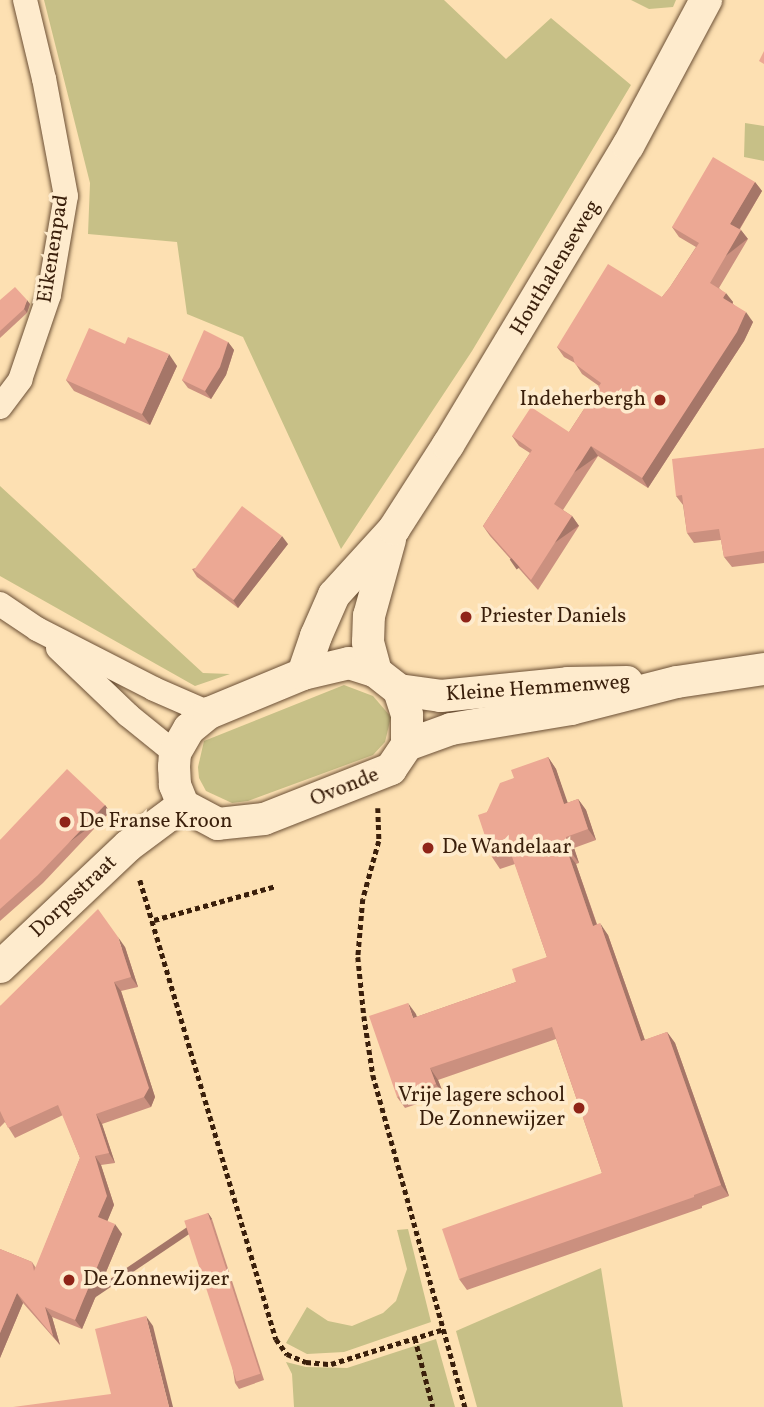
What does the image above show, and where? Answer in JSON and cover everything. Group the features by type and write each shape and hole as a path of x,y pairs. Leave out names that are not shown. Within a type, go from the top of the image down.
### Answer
{"street":[{"name":"Eikenenpad","path":"0,407 20,380 49,295 66,196 44,79 25,0"},
{"name":"Houthalenseweg","path":"303,674 316,635 334,595 394,529 563,259 628,146 706,0"},
{"name":"Houthalenseweg","path":"387,681 368,642 369,616 394,529"},
{"path":"0,604 37,629 209,713"},
{"path":"37,629 128,715 175,753"},
{"path":"183,805 175,785 175,753 189,729 209,713 303,674 349,663 387,681 407,715 407,745"},
{"name":"Kleine Hemmenweg","path":"407,745 451,729 570,709 677,682 764,669"},
{"name":"Kleine Hemmenweg","path":"387,681 442,696 568,683 677,682"},
{"name":"Ovonde","path":"183,805 218,824 264,819 369,780 391,769 407,745"},
{"name":"Dorpsstraat","path":"0,967 128,846 183,805"}],"path":[{"path":"369,780 379,810 379,841 363,899 358,957 364,1016 376,1087 465,1407"},
{"path":"128,846 154,920 276,1339 287,1354 306,1362 331,1364 444,1329"},
{"path":"154,920 276,886"},
{"path":"415,1338 433,1407"}],"shaded area":[{"path":"44,0 444,0 506,59 551,18 631,85 472,351 341,549 243,337 187,314 177,242 88,234 90,183"},
{"path":"631,0 676,0 673,7 649,9"},
{"path":"745,123 764,126 764,161 744,157"},
{"path":"0,486 203,673 230,674 195,686 0,576"},
{"path":"344,685 373,696 391,717 385,742 373,755 248,801 232,803 206,791 199,778 198,767 204,741"},
{"path":"408,1229 431,1322 344,1352 307,1354 286,1343 307,1307 328,1321 352,1326 383,1313 396,1301 407,1269 397,1230"},
{"path":"601,1268 623,1407 477,1407 456,1331"},
{"path":"436,1339 455,1407 294,1407 292,1374 286,1362 306,1367 347,1368"}],"building":[{"path":"764,51 764,64 759,61"},
{"path":"713,157 755,182 730,224 741,230 710,283 726,293 723,298 746,312 737,332 642,478 591,446 554,504 572,516 531,580 483,526 532,450 512,436 531,407 569,432 601,383 575,364 573,357 557,347 608,264 662,297 699,243 672,227"},
{"path":"15,287 27,300 24,309 0,331 0,300"},
{"path":"89,328 125,344 128,337 169,354 142,414 66,380"},
{"path":"204,330 228,342 220,367 205,391 182,380"},
{"path":"764,448 764,551 724,557 719,529 687,533 682,495 676,496 672,459"},
{"path":"242,506 282,536 234,600 194,570"},
{"path":"548,757 564,804 578,799 588,829 566,837 571,852 568,853 593,926 600,923 641,1041 667,1032 721,1185 694,1197 459,1279 442,1229 602,1173 552,1027 430,1068 436,1084 397,1097 369,1016 408,1003 413,1018 516,982 512,969 547,957 510,851 492,857 478,815 487,812 500,783 514,778 511,770"},
{"path":"67,769 105,805 38,875 0,909 0,840"},
{"path":"98,909 118,937 131,977 114,982 149,1088 144,1097 96,1114 109,1153 95,1156 107,1196 98,1217 115,1224 75,1320 45,1307 53,1336 17,1293 0,1333 0,1249 32,1262 34,1271 80,1158 58,1105 8,1128 0,1111 0,1006"},
{"path":"208,1213 260,1374 236,1381 184,1221"},
{"path":"146,1316 169,1407 13,1407 111,1394 95,1329"}],"place":[{"name":"Indeherbergh","path":"660,400"},
{"name":"Priester Daniels","path":"466,617"},
{"name":"De Franse Kroon","path":"65,822"},
{"name":"De Wandelaar","path":"428,848"},
{"name":"Vrije lagere school De Zonnewijzer","path":"579,1108"},
{"name":"De Zonnewijzer","path":"69,1280"}]}
